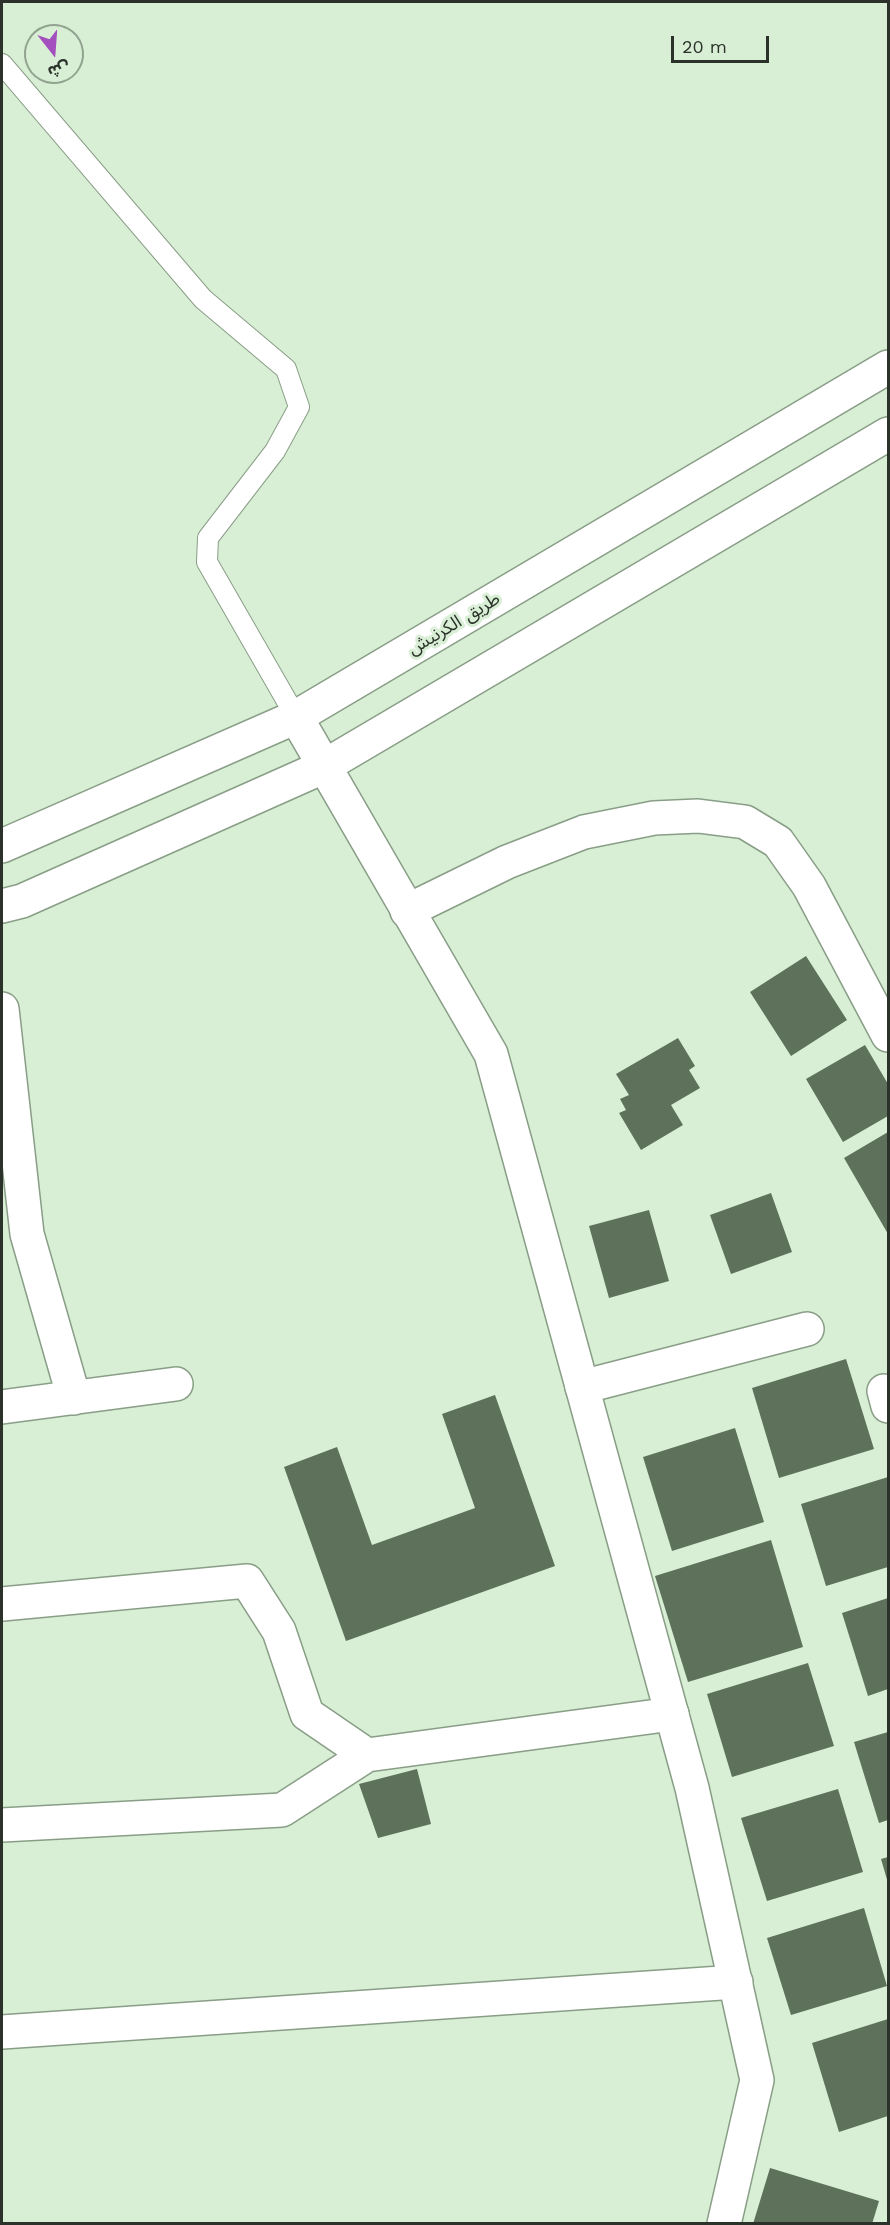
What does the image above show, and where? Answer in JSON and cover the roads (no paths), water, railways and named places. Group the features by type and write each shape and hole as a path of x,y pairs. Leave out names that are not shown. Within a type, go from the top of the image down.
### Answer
{"street":[{"name":"طريق الكرنيش","path":"2,846 296,717 888,368"},
{"path":"2,906 22,901 323,767 888,434"},
{"path":"296,717 491,1054 692,1788 757,2080 724,2223"},
{"path":"407,911 507,862 584,832 654,818 698,816 745,822 778,842 784,850 808,886 888,1035"},
{"path":"2,1009 14,1236 74,1398"},
{"path":"582,1387 807,1329"},
{"path":"2,1407 176,1384"},
{"path":"2,1604 247,1581 279,1631 307,1714 367,1755"},
{"path":"2,1825 282,1810 367,1755 672,1714"},
{"path":"2,2031 736,1982"}],"lane":[{"path":"2,64 203,299 286,369 299,407 275,451 208,538 207,562 296,717"}]}
